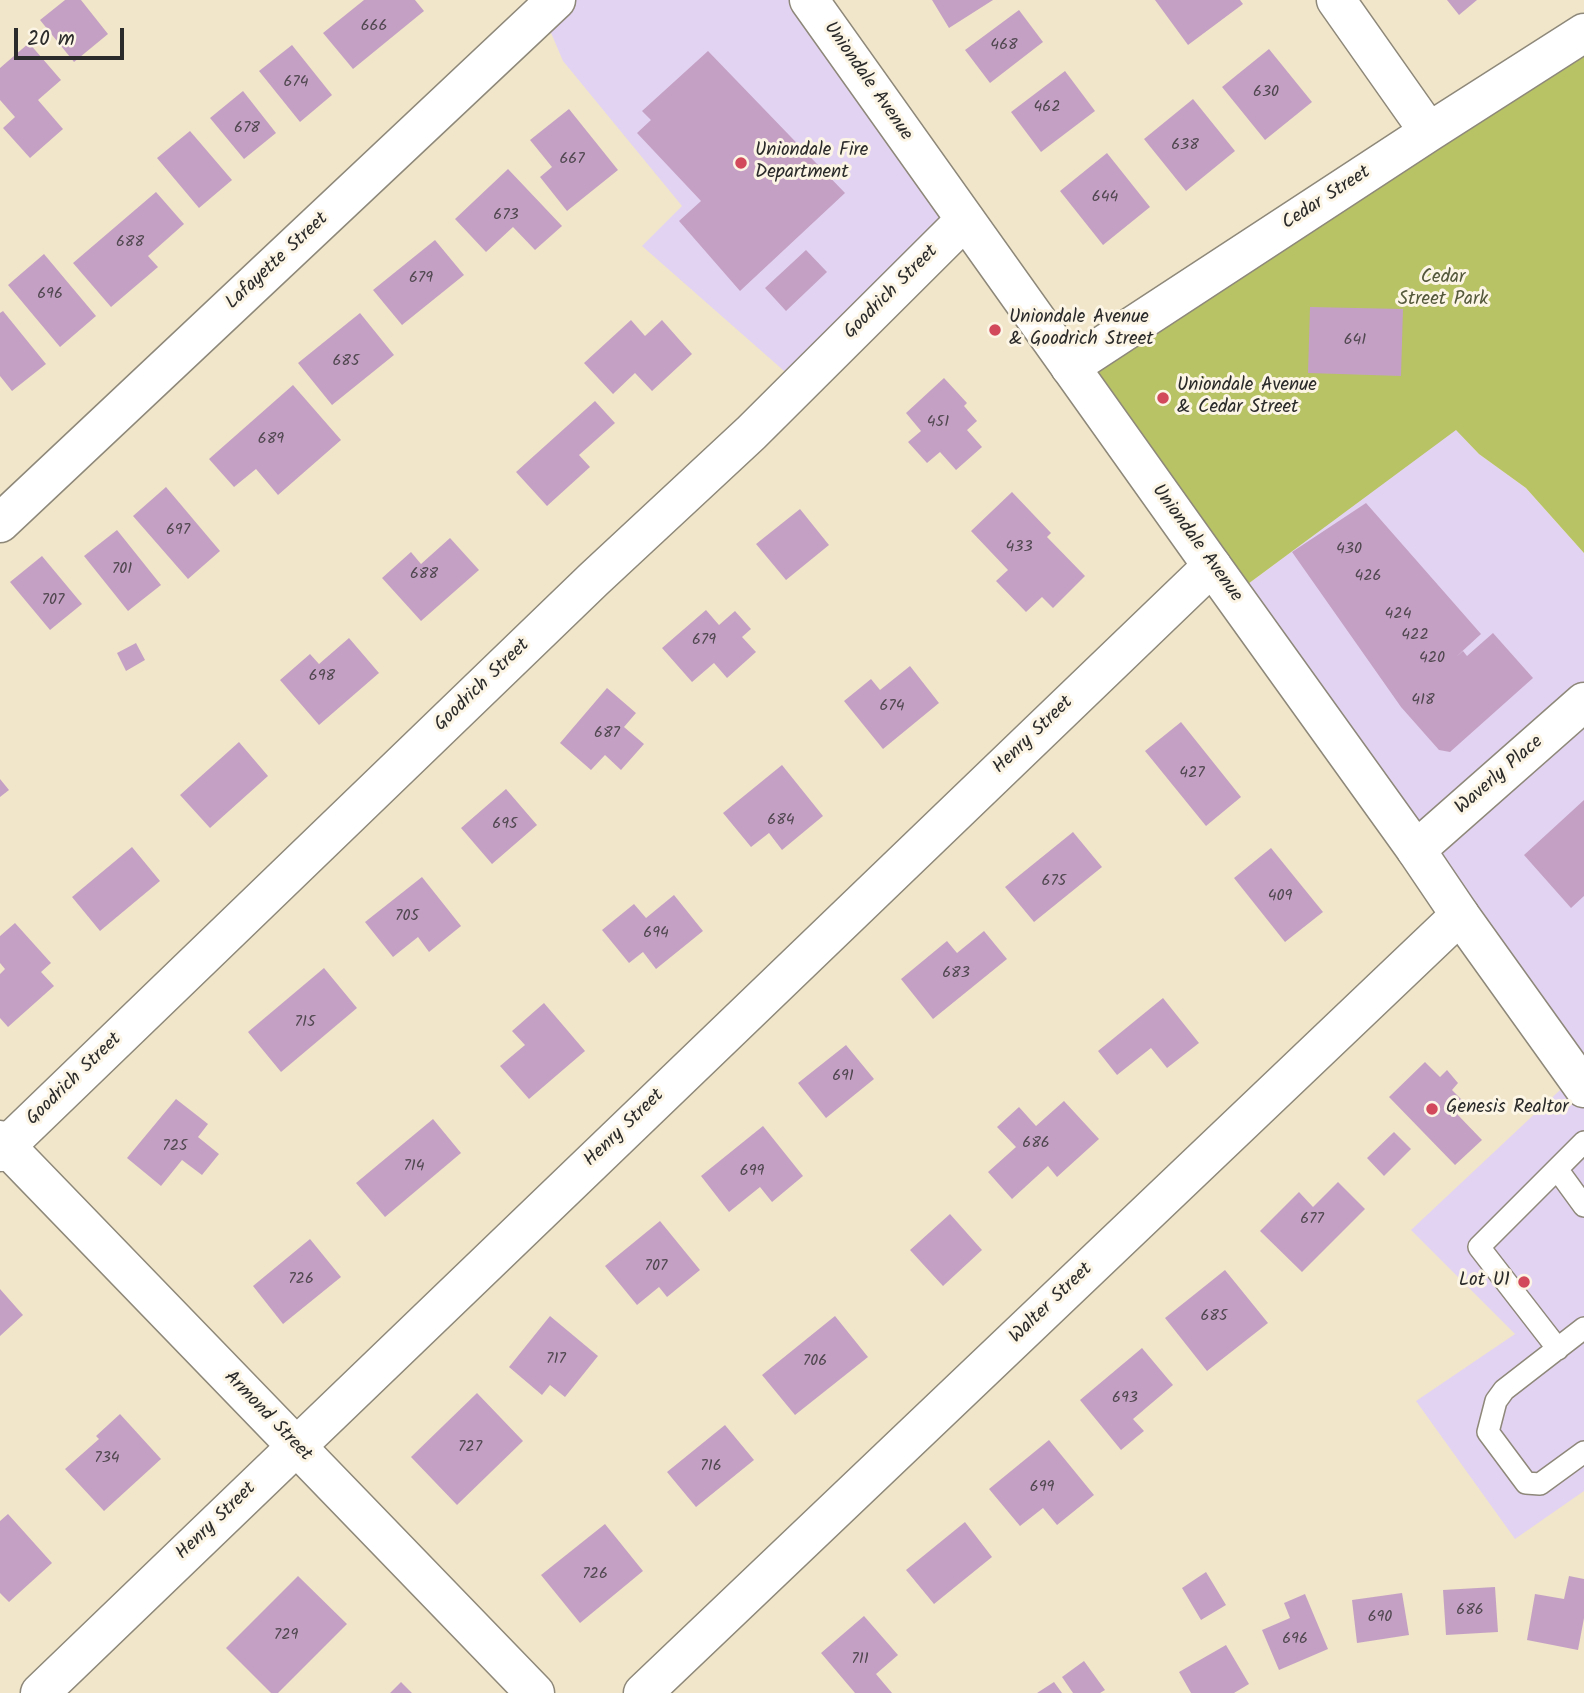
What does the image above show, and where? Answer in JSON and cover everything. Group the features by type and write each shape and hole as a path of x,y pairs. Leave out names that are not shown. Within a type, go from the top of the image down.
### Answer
{"street":[{"name":"Lafayette Street","path":"0,523 556,0"},
{"name":"Uniondale Avenue","path":"809,0 1584,1088"},
{"path":"1336,0 1429,132"},
{"name":"Cedar Street","path":"1070,367 1584,33"},
{"name":"Goodrich Street","path":"2,1146 594,579 751,433 965,220"},
{"name":"Henry Street","path":"40,1693 1212,566"},
{"name":"Waverly Place","path":"1416,850 1584,702"},
{"name":"Walter Street","path":"643,1693 1460,915"},
{"name":"Armond Street","path":"2,1146 535,1693"}],"lane":[{"path":"1558,1349 1479,1247 1584,1142"},
{"path":"1557,1170 1584,1206"},
{"path":"1584,1328 1504,1390 1496,1401 1488,1432 1526,1483 1539,1484 1584,1452"}],"shaded area":[{"path":"537,0 809,0 965,220 800,385 642,246 682,206 563,61"},
{"path":"1456,429 1479,454 1526,488 1584,553 1584,1491 1515,1539 1416,1401 1515,1334 1411,1230 1575,1076 1233,595"}],"green space":[{"name":"Cedar Street Park","path":"1584,34 1584,553 1526,488 1479,454 1456,430 1233,595 1070,367"}],"building":[{"path":"65,0 81,0 108,34 74,62 40,20"},
{"path":"364,0 415,0 424,11 353,69 323,33"},
{"path":"932,0 993,0 949,28"},
{"path":"1155,0 1240,0 1243,4 1188,45"},
{"path":"1447,0 1477,0 1459,15"},
{"path":"1019,10 1043,42 990,83 965,50"},
{"path":"29,43 61,80 38,100 63,129 30,158 3,128 15,117 0,100 0,68"},
{"path":"292,45 332,95 300,122 259,71"},
{"path":"1269,49 1312,102 1265,140 1222,87"},
{"name":"Uniondale Fire Department","path":"708,51 845,193 740,291 679,221 701,201 637,133 651,120 642,111"},
{"path":"1065,71 1095,111 1041,152 1011,112"},
{"path":"243,91 276,133 244,159 210,118"},
{"path":"1193,99 1235,151 1186,191 1144,139"},
{"path":"569,109 618,170 567,211 540,177 552,167 530,140"},
{"path":"190,131 232,180 199,208 157,158"},
{"path":"1107,153 1150,207 1103,245 1060,191"},
{"path":"508,169 562,226 535,250 513,227 486,252 455,219"},
{"path":"156,192 184,224 148,256 158,267 111,307 73,263"},
{"path":"435,240 464,275 402,325 373,290"},
{"path":"806,250 827,272 786,311 765,288"},
{"path":"44,254 96,316 60,347 8,285"},
{"path":"1310,307 1403,309 1401,376 1308,373"},
{"path":"3,311 46,364 12,391 0,376 0,313"},
{"path":"360,313 394,355 332,405 298,363"},
{"path":"631,320 645,336 662,320 692,354 652,391 635,373 613,394 584,363"},
{"path":"944,378 967,403 964,406 977,421 967,430 982,447 956,470 940,452 927,463 908,442 921,431 906,413"},
{"path":"293,385 341,440 278,495 256,469 234,487 209,459"},
{"path":"595,401 615,423 579,455 590,467 547,506 516,472"},
{"path":"166,487 220,551 188,579 133,516"},
{"path":"1012,492 1051,533 1047,537 1085,576 1053,608 1042,597 1026,612 996,581 1008,570 971,531"},
{"path":"1366,503 1481,634 1456,657 1463,651 1467,656 1493,633 1533,678 1450,752 1439,750 1401,707 1292,552"},
{"path":"800,509 829,545 786,580 756,544"},
{"path":"117,530 161,585 128,611 84,556"},
{"path":"450,538 479,570 421,621 382,578 411,552 421,564"},
{"path":"42,556 82,604 50,630 10,582"},
{"path":"706,610 719,625 735,611 751,629 742,637 756,652 727,678 714,663 692,682 662,648"},
{"path":"349,638 379,673 319,725 280,680 310,654 319,664"},
{"path":"136,643 145,660 126,671 117,653"},
{"path":"910,666 939,703 883,749 844,701 871,679 880,690"},
{"path":"607,688 636,713 624,727 644,744 621,770 605,755 591,770 560,743"},
{"path":"1181,722 1241,797 1206,826 1145,751"},
{"path":"239,742 268,776 210,828 180,795"},
{"path":"782,765 823,816 782,850 769,833 751,847 723,813"},
{"path":"0,779 9,790 0,797"},
{"path":"506,789 537,825 492,864 461,828"},
{"path":"1584,800 1584,896 1571,908 1524,855"},
{"path":"1073,832 1102,867 1034,922 1005,887"},
{"path":"132,847 160,881 100,931 72,897"},
{"path":"1271,848 1323,912 1285,942 1234,878"},
{"path":"422,877 461,926 429,952 418,937 393,957 365,922"},
{"path":"674,895 703,931 656,969 643,952 629,963 602,930 634,904 646,918"},
{"path":"15,923 51,963 41,972 54,986 8,1027 0,1018 0,974 5,969 0,963 0,936"},
{"path":"984,931 1007,959 933,1019 901,979 947,941 957,953"},
{"path":"324,968 357,1008 281,1072 248,1032"},
{"path":"1163,998 1199,1043 1167,1068 1151,1048 1117,1075 1098,1051"},
{"path":"544,1003 585,1051 529,1099 500,1066 525,1045 512,1031"},
{"path":"846,1045 874,1079 826,1118 798,1083"},
{"name":"Genesis Realtor","path":"1425,1062 1440,1077 1447,1070 1458,1083 1452,1090 1467,1105 1457,1114 1482,1140 1455,1165 1389,1097"},
{"path":"176,1099 208,1124 198,1137 219,1154 202,1175 182,1160 161,1186 127,1158"},
{"path":"1064,1101 1099,1139 1057,1177 1048,1166 1012,1199 988,1172 1016,1147 997,1127 1019,1107 1036,1126"},
{"path":"433,1119 461,1153 385,1217 356,1183"},
{"path":"763,1126 803,1176 772,1202 760,1187 729,1212 701,1176"},
{"path":"1394,1132 1411,1149 1384,1176 1367,1158"},
{"path":"1338,1182 1365,1209 1302,1272 1260,1231 1299,1192 1313,1207"},
{"path":"950,1214 982,1250 943,1286 910,1250"},
{"path":"660,1221 700,1270 667,1297 659,1287 637,1305 605,1266"},
{"path":"310,1239 341,1277 283,1324 253,1286"},
{"path":"1225,1270 1268,1323 1207,1371 1165,1318"},
{"path":"0,1289 23,1315 0,1336"},
{"path":"550,1316 598,1356 565,1397 550,1385 542,1395 509,1367"},
{"path":"835,1316 868,1357 795,1415 762,1375"},
{"path":"1142,1348 1173,1385 1133,1419 1144,1431 1121,1450 1080,1400"},
{"path":"477,1393 523,1441 457,1505 411,1457"},
{"path":"120,1414 161,1459 104,1511 65,1469 99,1439 96,1436"},
{"path":"725,1425 754,1460 696,1507 667,1472"},
{"path":"1049,1440 1094,1495 1057,1525 1043,1508 1020,1526 989,1489"},
{"path":"8,1514 52,1563 9,1602 0,1593 0,1521"},
{"path":"965,1522 992,1557 934,1604 906,1570"},
{"path":"605,1524 643,1571 580,1623 541,1575"},
{"path":"1206,1572 1226,1605 1201,1620 1182,1588"},
{"path":"298,1576 347,1624 278,1693 271,1693 226,1648"},
{"path":"1569,1576 1584,1579 1584,1618 1578,1650 1527,1640 1535,1594 1564,1599"},
{"path":"1495,1587 1498,1632 1446,1635 1443,1590"},
{"path":"1402,1593 1409,1635 1357,1643 1352,1600"},
{"path":"1305,1594 1328,1649 1279,1670 1262,1630 1290,1618 1284,1603"},
{"path":"864,1616 898,1655 876,1674 892,1693 855,1693 821,1653"},
{"path":"1226,1645 1249,1684 1234,1693 1191,1693 1179,1672"},
{"path":"1084,1661 1105,1690 1100,1693 1073,1693 1062,1677"},
{"path":"401,1682 412,1693 390,1693"},
{"path":"1054,1682 1062,1693 1037,1693"}],"place":[{"name":"Uniondale Fire Department","path":"741,163"},
{"name":"Uniondale Avenue & Goodrich Street","path":"995,330"},
{"name":"Uniondale Avenue & Cedar Street","path":"1163,398"},
{"name":"Genesis Realtor","path":"1432,1109"},
{"name":"Lot U1","path":"1524,1282"}]}
